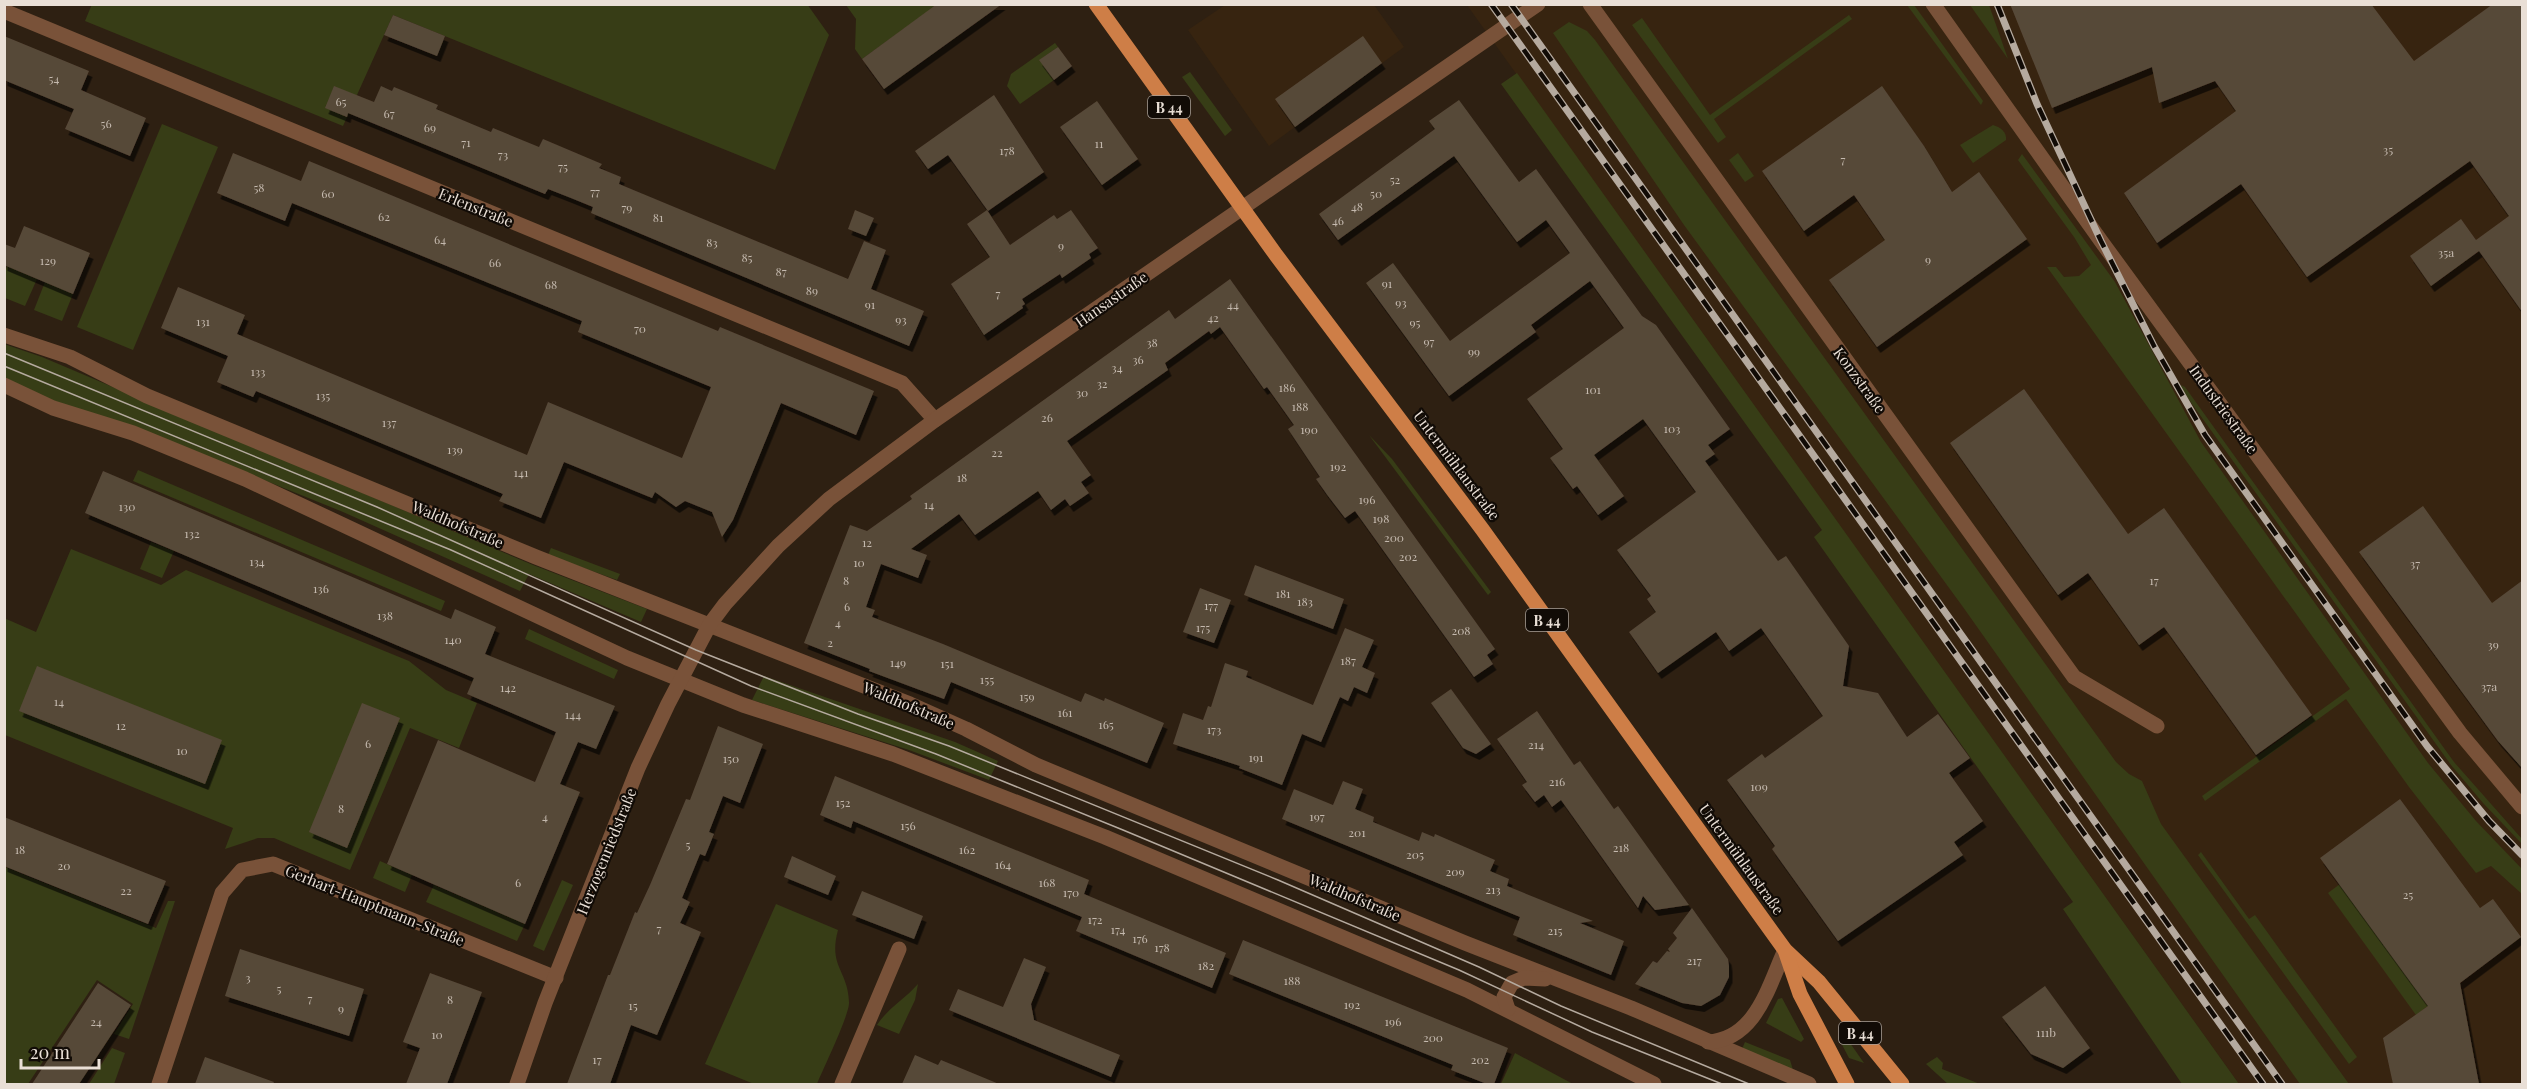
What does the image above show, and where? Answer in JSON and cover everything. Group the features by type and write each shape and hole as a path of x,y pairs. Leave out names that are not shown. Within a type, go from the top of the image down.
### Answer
{"main road":[{"name":"Untermühlaustraße","path":"1096,4 1242,209 1482,529 1785,950 1820,981 1902,1084"},
{"name":"Untermühlaustraße","path":"1785,950 1800,994 1847,1084"}],"street":[{"name":"Hansastraße","path":"710,624 725,604 778,546 829,499 935,420 1538,4"},
{"name":"Konzstraße","path":"1590,4 2074,677 2157,726"},
{"name":"Industriestraße","path":"1933,4 2094,232 2460,733 2523,807"},
{"name":"Erlenstraße","path":"4,11 902,383 935,420"},
{"name":"Waldhofstraße","path":"4,335 70,357 147,396 536,557 919,708 1058,774 1809,1084"},
{"path":"4,385 53,408 133,433 245,479 592,642 743,705 893,754 1105,837 1467,990 1651,1084"},
{"name":"Herzogenriedstraße","path":"518,1084 555,978 638,768 710,624"},
{"name":"Gerhart-Hauptmann-Straße","path":"159,1084 222,893 242,870 273,864 555,978"},
{"path":"842,1084 899,949"},
{"path":"1708,1042 1735,1035 1751,1022 1785,950"},
{"path":"1508,1010 1504,997 1509,985 1514,981 1524,978 1563,981"}],"shaded area":[{"path":"1225,5 1374,5 1404,47 1269,146 1188,30"},
{"path":"1467,5 2522,5 2522,1084 2239,1084"}],"green space":[{"path":"92,4 807,4 829,35 775,170 393,15 343,126 85,21"},
{"path":"846,5 937,5 862,59 855,49 856,19"},
{"path":"1907,5 1914,5 1983,101 1981,105"},
{"path":"1970,5 1989,5 2008,59"},
{"path":"1849,15 1852,19 1714,119 1726,137 1718,143 1632,25 1642,18 1710,115"},
{"path":"1569,22 1587,31 1595,40 2116,762 2129,774 2142,781 2161,824 2349,1084 2300,1084 1963,607 1684,225 1553,33"},
{"path":"1055,43 1058,47 1040,60 1054,80 1020,104 1007,86 1011,74"},
{"path":"1190,72 1232,130 1225,136 1182,77"},
{"path":"1517,73 2239,1084 2182,1084 2063,909 2073,902 1814,537 1822,530 1501,84"},
{"path":"162,124 218,147 133,350 77,327"},
{"path":"1993,125 2003,130 2006,140 1973,163 1960,145"},
{"path":"1738,153 1754,176 1745,182 1729,160"},
{"path":"2022,154 2115,282 2201,442 2428,763 2476,821 2522,869 2522,894 2491,866 2476,873 2409,787 2346,699 2205,801 2202,796 2350,689 2047,267 2056,267 2064,277 2079,276 2091,265 2074,237 2018,160"},
{"path":"7,266 37,279 25,306 5,298"},
{"path":"45,282 73,294 62,321 34,310"},
{"path":"4,344 42,357 533,565 647,609 641,622 529,574 520,591 343,512 126,424 46,400 5,378"},
{"path":"2181,385 2185,387 2454,762 2522,839 2522,844 2451,765 2182,390"},
{"path":"1369,435 1392,459 1491,592 1488,595"},
{"path":"138,470 445,601 441,611 133,481"},
{"path":"151,542 174,551 162,578 140,569"},
{"path":"551,548 620,574 617,580 548,555"},
{"path":"71,549 161,585 186,570 409,661 446,690 477,703 459,748 410,728 350,870 274,838 258,838 225,849 233,828 5,735 4,618 36,632"},
{"path":"529,629 618,670 614,679 525,639"},
{"path":"764,676 955,742 998,761 989,780 909,750 752,700"},
{"path":"2201,852 2249,919 2255,915 2357,1057 2349,1064 2198,855"},
{"path":"380,861 412,875 405,892 373,878"},
{"path":"5,867 156,928 168,901 175,901 129,1039 114,1034 133,1004 97,980 28,1084 5,1084"},
{"path":"562,880 573,885 544,951 533,946"},
{"path":"2340,884 2428,1006 2416,1015 2328,893"},
{"path":"434,885 525,924 517,941 426,902"},
{"path":"776,904 838,930 835,952 848,991 849,1002 841,1029 817,1084 754,1084 705,1064"},
{"path":"918,984 915,1000 899,1034 877,1025 886,1014"},
{"path":"1782,998 1804,1039 1801,1042 1766,1023 1778,999"},
{"path":"1843,1033 1864,1063 1849,1058 1838,1037"},
{"path":"1745,1042 1790,1060 1793,1070 1742,1049"},
{"path":"112,1048 125,1053 114,1084 89,1084"},
{"path":"1515,1053 1573,1084 1501,1084"},
{"path":"1937,1057 1943,1063 1942,1069 1980,1084 1948,1084 1926,1064"}],"building":[{"path":"937,4 1002,4 884,89 862,59"},
{"path":"2010,4 2371,4 2414,61 2493,4 2523,4 2523,313 2479,251 2431,286 2410,256 2461,219 2476,240 2509,216 2470,161 2307,277 2241,184 2157,243 2124,193 2236,111 2215,81 2159,103 2152,67 2052,108"},
{"path":"393,15 445,36 437,56 384,35"},
{"path":"4,36 89,71 81,90 146,118 130,156 65,129 74,109 4,80"},
{"path":"1363,36 1382,63 1295,127 1275,99"},
{"path":"1058,47 1072,66 1054,80 1039,60"},
{"path":"334,86 374,102 381,86 392,91 394,87 438,105 436,109 491,132 493,128 539,147 543,139 602,164 599,168 621,177 619,184 848,279 864,241 886,250 871,289 924,311 909,346 591,213 593,207 571,198 548,189 545,194 348,113 347,117 325,108"},
{"path":"1882,86 1924,146 1952,192 1979,172 2027,239 1877,347 1829,280 1885,240 1854,195 1804,231 1762,171"},
{"path":"994,95 1044,172 988,211 948,155 928,169 915,151"},
{"path":"1459,100 1519,182 1536,169 1642,316 1656,325 1730,429 1708,445 1715,454 1705,461 1778,561 1786,556 1849,646 1843,686 1878,693 1907,737 1938,714 1970,758 1949,773 1983,821 1954,842 1963,855 1838,941 1772,849 1775,846 1727,780 1762,754 1765,758 1823,716 1761,628 1729,651 1716,632 1658,673 1629,632 1656,612 1647,599 1651,596 1617,550 1696,492 1643,419 1594,455 1624,496 1598,515 1577,486 1573,489 1550,458 1563,449 1527,399 1624,328 1590,281 1531,325 1536,332 1449,396 1366,283 1393,263 1450,341 1570,253 1546,220 1517,242 1454,156 1338,240 1319,214 1435,129 1429,121"},
{"path":"1097,101 1138,159 1102,185 1060,127"},
{"path":"233,153 301,181 309,161 718,331 720,327 874,391 856,435 781,403 733,520 722,537 712,512 685,501 676,507 655,492 652,498 564,462 541,518 499,501 503,494 256,391 253,397 217,382 228,356 161,328 178,287 245,315 237,334 527,455 548,402 682,458 711,387 578,332 582,321 292,203 285,221 217,193"},
{"path":"855,210 874,218 866,236 848,229"},
{"path":"987,210 1010,245 1054,215 1057,219 1071,210 1098,248 1089,254 1091,258 1062,278 1060,274 1022,299 1025,304 1023,308 984,335 951,284 990,257 967,224"},
{"path":"24,226 90,253 73,294 4,265 4,244 15,248"},
{"path":"1230,279 1495,649 1487,655 1493,664 1474,677 1355,511 1345,518 1316,479 1320,477 1288,429 1294,425 1267,387 1264,389 1220,327 1211,334 1209,331 1165,363 1168,370 1067,441 1091,475 1081,482 1089,493 1070,506 1065,499 1051,510 1038,491 975,535 959,514 911,549 927,555 918,578 881,564 866,607 875,610 872,617 1081,702 1085,693 1104,701 1105,698 1164,723 1147,763 951,682 944,699 869,671 870,669 804,643 850,525 867,531 912,499 910,496 1169,310 1175,319"},
{"path":"2024,389 2128,534 2164,508 2312,715 2256,755 2164,627 2139,645 2088,573 2058,595 1950,443"},
{"path":"103,471 451,619 455,609 496,627 485,654 615,706 596,749 578,742 560,784 580,792 525,924 387,864 438,740 535,782 556,732 467,694 474,678 85,513"},
{"path":"2423,506 2492,603 2523,580 2523,769 2498,741 2359,552"},
{"path":"1255,565 1344,599 1333,629 1244,595"},
{"path":"1200,588 1231,600 1214,643 1183,632"},
{"path":"1345,628 1374,640 1362,667 1375,673 1367,693 1354,687 1348,701 1340,697 1321,742 1302,734 1282,785 1239,768 1240,766 1173,744 1183,713 1203,720 1208,706 1211,707 1225,663 1248,671 1246,677 1313,705"},
{"path":"37,666 222,740 205,784 19,711"},
{"path":"1451,689 1491,744 1476,754 1463,748 1431,703"},
{"path":"362,703 400,718 347,848 309,832"},
{"path":"1537,711 1574,765 1580,761 1614,809 1618,806 1689,905 1655,910 1643,896 1638,908 1561,800 1552,807 1544,795 1535,802 1522,785 1527,782 1497,739"},
{"path":"718,726 763,744 740,803 723,796 709,832 714,834 705,856 700,854 682,898 690,902 680,923 701,932 657,1035 631,1025 610,1084 567,1084 608,975 610,975 635,912 637,913 650,885 686,799 690,800"},
{"path":"835,776 1089,880 1084,894 1226,953 1212,988 1076,931 1082,917 853,821 851,828 820,815"},
{"path":"1343,781 1363,789 1355,809 1374,817 1373,822 1419,841 1422,832 1434,837 1435,834 1495,860 1490,871 1509,879 1507,886 1593,921 1580,923 1624,941 1611,975 1513,935 1520,917 1282,819 1294,789 1333,805"},
{"path":"2400,799 2480,908 2493,899 2521,937 2460,983 2479,1084 2393,1084 2383,1038 2428,1006 2320,858"},
{"path":"4,817 166,881 148,924 4,866"},
{"path":"792,856 836,876 828,895 784,877"},
{"path":"862,891 923,916 914,939 852,915"},
{"path":"1692,908 1728,959 1729,966 1729,977 1720,995 1701,1006 1682,1003 1635,984 1653,961 1657,963 1667,951 1670,952 1668,949 1677,938 1673,933"},
{"path":"1243,940 1508,1048 1494,1084 1487,1084 1451,1070 1453,1065 1229,974"},
{"path":"240,949 364,989 349,1036 225,996"},
{"path":"1024,958 1046,967 1031,1004 1034,1020 1120,1055 1111,1077 949,1010 958,989 1003,1007"},
{"path":"430,973 482,992 447,1084 406,1084 420,1048 403,1042"},
{"path":"98,983 131,1005 79,1084 32,1084"},
{"path":"2045,986 2090,1048 2063,1068 2031,1054 2002,1017"},
{"path":"915,1055 938,1065 941,1060 999,1084 902,1084"},
{"path":"205,1057 274,1082 273,1084 195,1084"}],"tram line":[{"path":"4,353 377,507 696,650 858,714 949,746 1278,880 1479,967 1561,1006 1749,1084"},
{"path":"4,366 451,550 751,686 936,754 1123,830 1459,970 1592,1032 1722,1084"}],"railway":[{"path":"1491,4 2263,1084"},
{"path":"1511,4 2282,1084"},
{"path":"1997,4 2037,104 2101,241 2154,346 2205,435 2427,746 2489,821 2522,855"}]}
